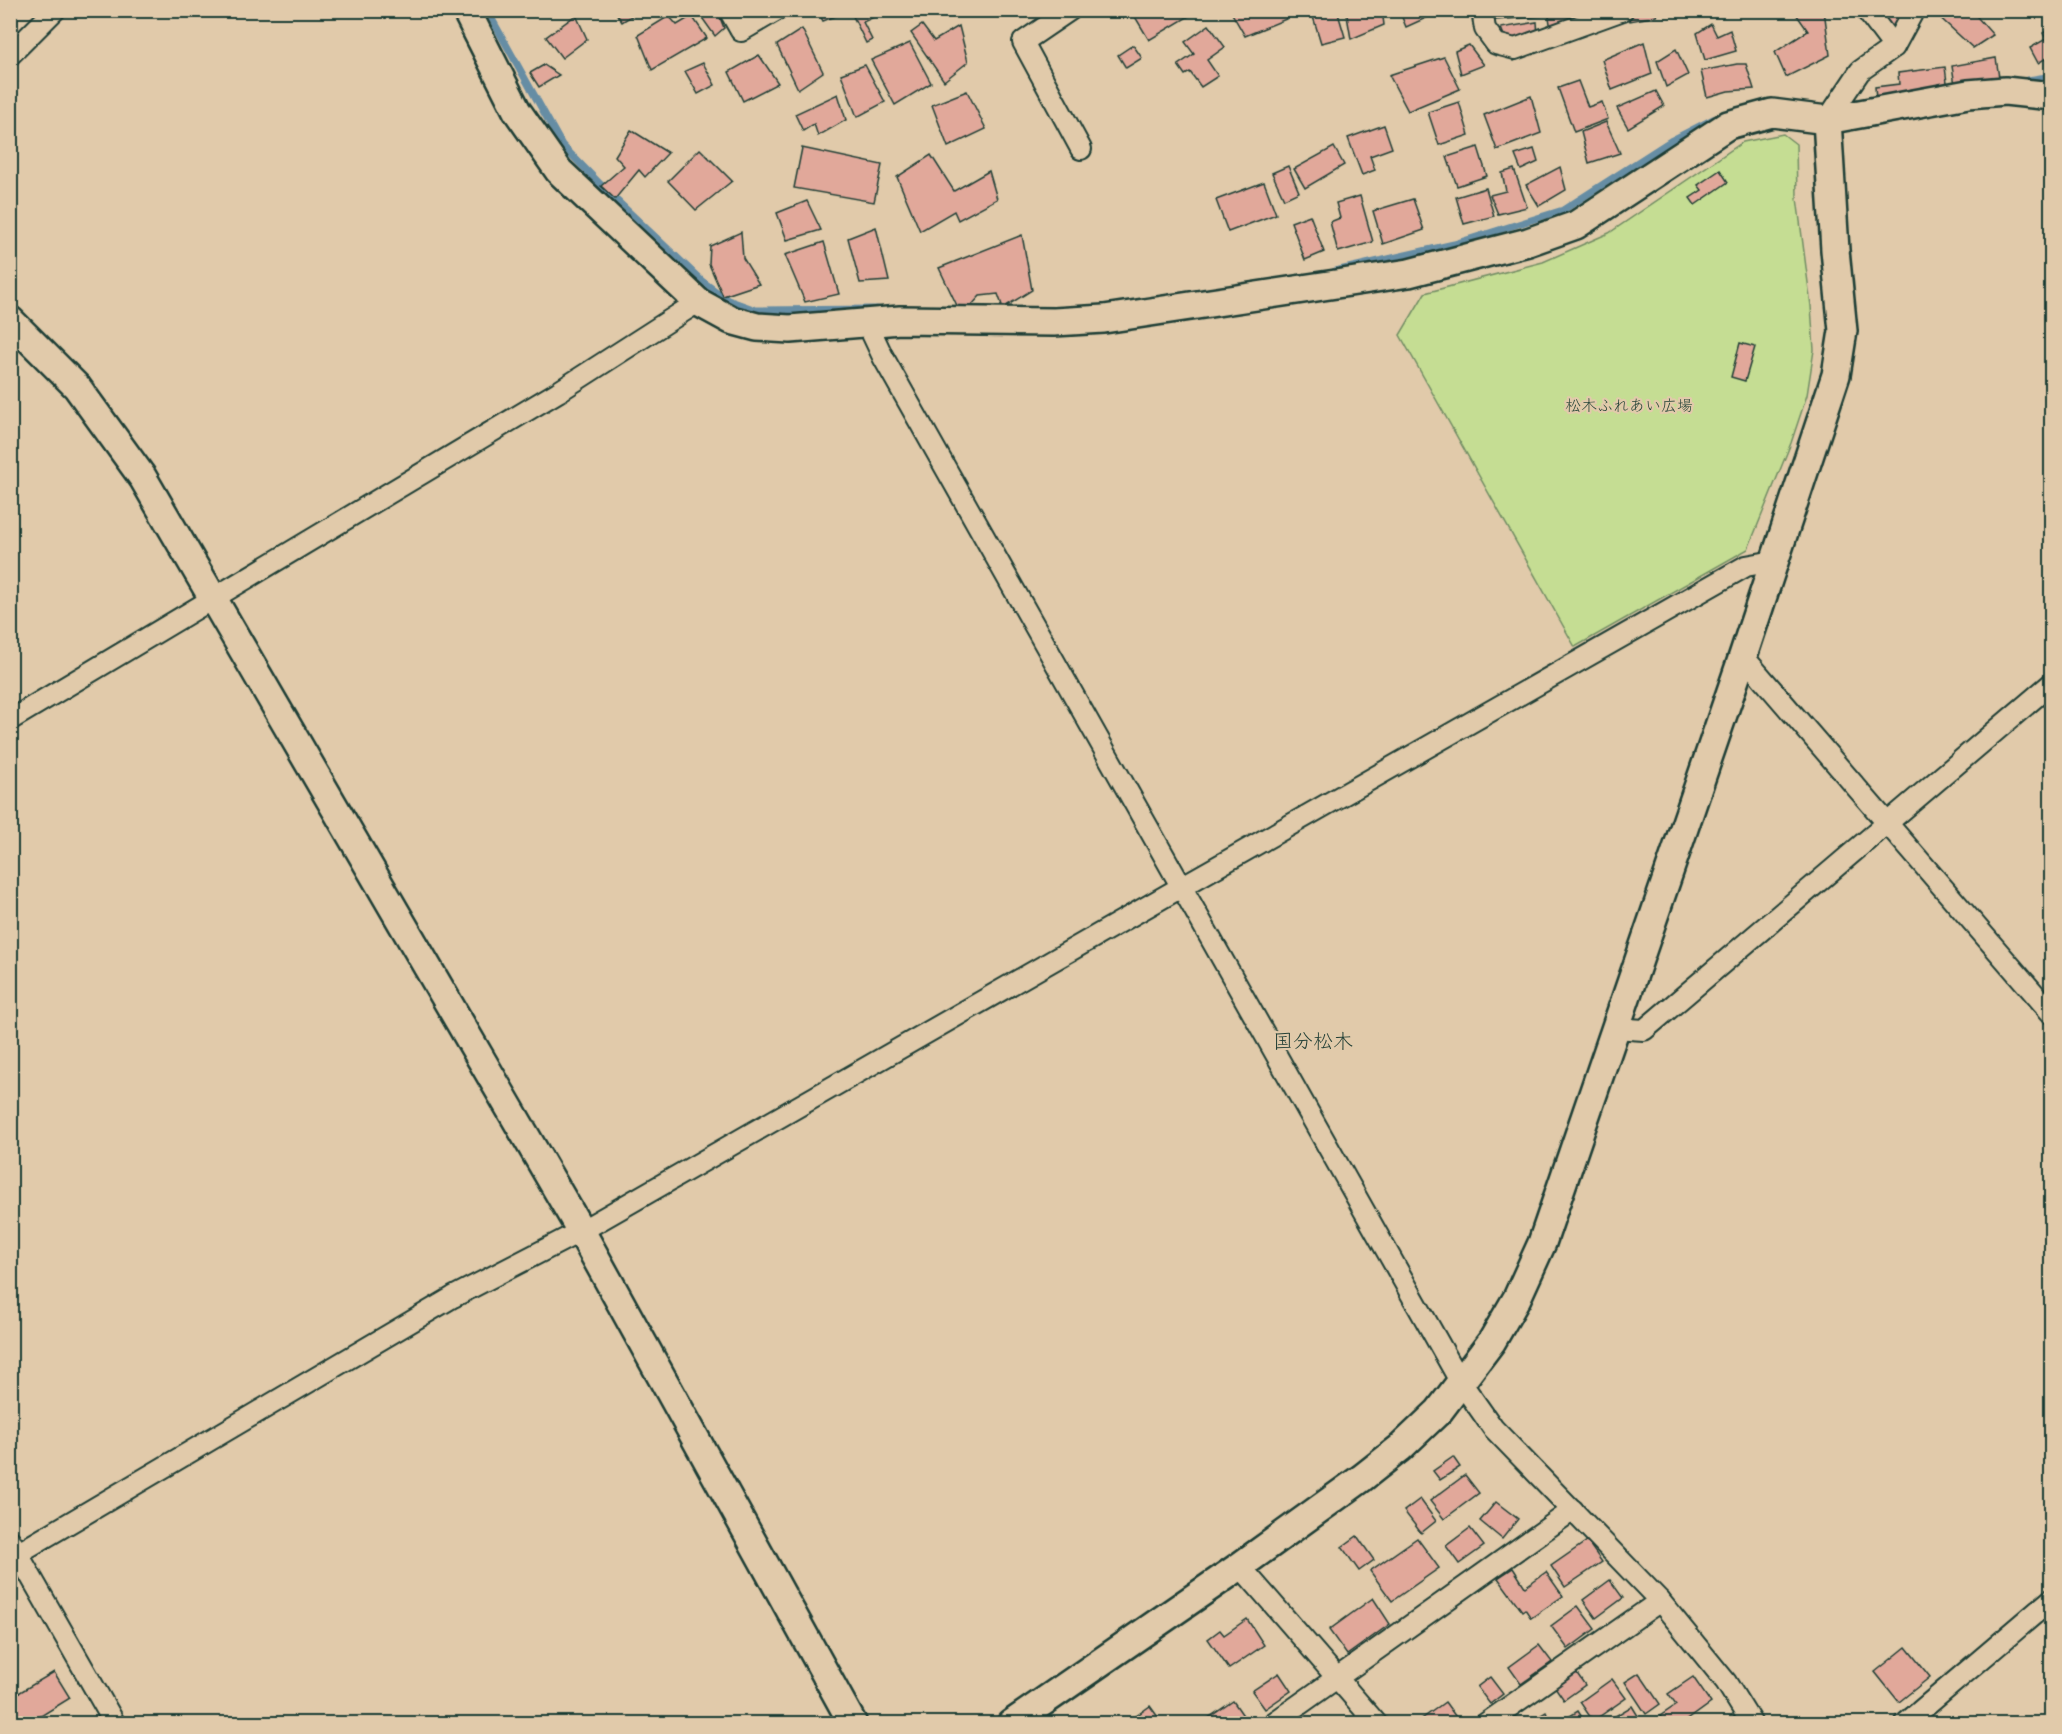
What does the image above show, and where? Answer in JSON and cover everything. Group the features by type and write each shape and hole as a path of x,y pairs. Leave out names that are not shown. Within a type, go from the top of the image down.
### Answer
{"street":[{"path":"10,56 55,10"},
{"path":"466,10 517,111 559,171 698,302 731,320 757,327 790,329 900,320 1054,322 1104,319 1409,273 1528,242 1576,225 1728,125 1772,112 1827,120 1968,94 2006,91 2052,96"},
{"path":"729,10 741,31 777,10"},
{"path":"1070,10 1023,42 1081,149"},
{"path":"1482,10 1485,29 1496,44 1515,49 1623,10"},
{"path":"1866,10 1894,47"},
{"path":"1011,1724 1240,1566 1400,1448 1439,1411 1492,1341 1517,1298 1542,1243 1829,400 1841,351 1843,331 1835,250 1827,120 1860,71 1894,47 1914,10"},
{"path":"10,720 558,392 698,302"},
{"path":"10,320 77,387 143,478 581,1231 853,1724"},
{"path":"867,323 1460,1381 1493,1428 1660,1601 1726,1682 1752,1724"},
{"path":"115,1724 13,1550 453,1298 581,1231 1746,566 1774,561"},
{"path":"1743,656 2052,1014"},
{"path":"1614,1028 1644,1030 2052,683"},
{"path":"1272,1724 1573,1510"},
{"path":"1240,1566 1377,1724"},
{"path":"1905,1724 2052,1599"},
{"path":"1485,1724 1660,1601"}],"green space":[{"name":"松木ふれあい広場","path":"1783,134 1796,144 1797,198 1811,306 1814,350 1807,395 1791,443 1748,549 1575,647 1400,335 1425,293 1543,262 1609,233 1743,142"}],"building":[{"path":"614,10 638,10 639,11 622,22"},
{"path":"717,10 724,28 715,36 698,12"},
{"path":"737,10 766,10 743,23"},
{"path":"817,10 845,10 846,12 823,21"},
{"path":"850,10 870,10 874,17 863,22 872,40 866,43"},
{"path":"919,10 943,10 944,13 925,18"},
{"path":"1131,10 1189,10 1191,15 1149,40"},
{"path":"1230,10 1284,10 1286,19 1245,36"},
{"path":"1311,10 1337,10 1345,37 1321,43"},
{"path":"1346,10 1382,10 1384,25 1351,39"},
{"path":"1399,10 1426,10 1428,17 1406,27"},
{"path":"1494,10 1539,10 1541,16 1496,20"},
{"path":"1548,10 1605,10 1553,44"},
{"path":"1625,10 1655,10 1657,16 1630,21"},
{"path":"1824,10 1830,55 1786,77 1775,52 1808,31 1794,11"},
{"path":"1870,10 1902,10 1904,13 1888,37"},
{"path":"1936,10 1971,10 1993,35 1973,48 1934,12"},
{"path":"576,15 587,39 562,58 546,37"},
{"path":"669,16 677,25 692,16 707,38 652,70 638,35"},
{"path":"1537,22 1539,50 1514,61 1501,28"},
{"path":"1711,24 1717,36 1730,30 1736,51 1705,60 1697,33"},
{"path":"922,25 934,41 959,26 968,62 944,81 911,33"},
{"path":"1209,25 1225,47 1207,60 1218,76 1201,87 1190,72 1185,75 1178,65 1194,54 1185,42"},
{"path":"2052,28 2052,55 2038,63 2030,48 2046,39 2043,33"},
{"path":"802,29 823,72 798,89 777,45"},
{"path":"1644,42 1652,74 1612,90 1602,60"},
{"path":"910,43 931,83 895,105 871,60"},
{"path":"1133,45 1142,58 1126,68 1118,55"},
{"path":"1469,45 1484,65 1461,74 1455,51"},
{"path":"1676,49 1688,75 1666,87 1657,61"},
{"path":"759,55 778,83 743,101 729,72"},
{"path":"1444,57 1460,89 1408,111 1389,75"},
{"path":"1996,58 2000,84 1956,91 1952,66"},
{"path":"703,63 715,85 698,94 685,71"},
{"path":"1746,64 1754,89 1728,91 1707,97 1701,71"},
{"path":"544,65 559,75 539,87 530,73"},
{"path":"865,65 885,102 857,117 841,74"},
{"path":"1945,67 1948,90 1876,99 1875,87 1899,84 1898,73"},
{"path":"1578,81 1588,107 1602,102 1608,119 1574,132 1558,88"},
{"path":"967,91 986,129 948,147 932,105"},
{"path":"1656,91 1664,106 1628,128 1617,108"},
{"path":"838,94 846,120 818,136 814,124 803,131 795,114"},
{"path":"1531,96 1541,133 1497,150 1484,115"},
{"path":"1459,102 1469,135 1439,145 1428,112"},
{"path":"1606,122 1620,153 1589,163 1581,132"},
{"path":"1384,125 1392,148 1370,156 1375,170 1362,175 1348,138"},
{"path":"631,130 668,153 645,177 639,170 615,199 601,186 624,166 615,156"},
{"path":"1334,147 1344,165 1305,188 1294,169"},
{"path":"1478,147 1487,176 1457,186 1447,157"},
{"path":"802,148 882,165 874,202 794,188"},
{"path":"700,149 732,181 696,210 668,181"},
{"path":"1534,149 1538,162 1521,170 1515,155"},
{"path":"931,155 954,191 989,171 997,199 958,220 954,211 920,231 897,177"},
{"path":"1288,166 1299,192 1284,199 1272,173"},
{"path":"1560,167 1566,190 1539,206 1526,185"},
{"path":"1514,169 1527,207 1498,214 1490,195 1506,191 1502,173"},
{"path":"1720,170 1728,182 1695,205 1690,198 1702,190 1698,185"},
{"path":"1264,182 1276,214 1228,232 1216,200"},
{"path":"1486,188 1494,216 1464,224 1456,197"},
{"path":"1360,196 1373,242 1338,252 1330,222 1340,218 1336,203"},
{"path":"1413,199 1424,230 1383,244 1373,211"},
{"path":"807,201 821,230 787,240 777,213"},
{"path":"1310,215 1324,252 1305,260 1291,222"},
{"path":"876,227 889,281 860,283 848,238"},
{"path":"741,232 743,258 759,284 723,296 709,264 710,246"},
{"path":"1022,235 1032,290 1003,308 998,294 980,296 962,316 939,268"},
{"path":"824,242 839,294 805,302 785,255"},
{"path":"1740,343 1755,347 1745,381 1731,377"},
{"path":"1453,1457 1460,1467 1440,1480 1433,1471"},
{"path":"1465,1475 1479,1493 1444,1519 1430,1501"},
{"path":"1420,1499 1436,1521 1421,1533 1404,1511"},
{"path":"1496,1502 1518,1519 1502,1539 1480,1521"},
{"path":"1470,1528 1484,1546 1459,1564 1446,1546"},
{"path":"1357,1536 1374,1560 1359,1571 1342,1547"},
{"path":"1417,1538 1439,1568 1392,1601 1370,1571"},
{"path":"1587,1541 1602,1562 1565,1587 1551,1566"},
{"path":"1513,1568 1525,1587 1546,1572 1563,1596 1531,1618 1525,1609 1522,1611 1498,1578"},
{"path":"1610,1580 1623,1598 1596,1618 1583,1600"},
{"path":"1373,1598 1390,1624 1347,1655 1329,1630"},
{"path":"1578,1606 1595,1629 1568,1649 1551,1626"},
{"path":"1247,1619 1264,1645 1229,1669 1208,1639 1220,1630 1224,1635"},
{"path":"1539,1645 1552,1662 1521,1684 1509,1667"},
{"path":"1906,1647 1930,1677 1899,1702 1875,1672"},
{"path":"54,1672 70,1698 28,1724 10,1724 10,1698"},
{"path":"1576,1672 1585,1685 1564,1700 1555,1687"},
{"path":"1279,1673 1291,1691 1265,1709 1252,1691"},
{"path":"1639,1673 1660,1704 1646,1714 1625,1682"},
{"path":"1490,1677 1503,1694 1490,1704 1477,1687"},
{"path":"1693,1677 1711,1703 1682,1724 1665,1724 1660,1716 1676,1705 1668,1694"},
{"path":"1612,1679 1626,1698 1593,1721 1580,1702"},
{"path":"1233,1701 1249,1724 1211,1724 1207,1719"},
{"path":"1445,1702 1461,1724 1415,1724"},
{"path":"1150,1706 1163,1724 1135,1724 1132,1719"},
{"path":"1632,1706 1643,1724 1609,1724 1607,1721"},
{"path":"1578,1711 1586,1724 1575,1724 1570,1716"},
{"path":"1546,1712 1552,1724 1532,1724 1531,1721"}],"waterway":[{"path":"487,10 562,145 702,281 728,300 756,310 877,309"},
{"path":"2022,81 2052,76"},
{"path":"1335,271 1454,244 1563,210 1672,140 1713,119"}],"district":[{"name":"国分松木","path":"1313,1040"}]}
